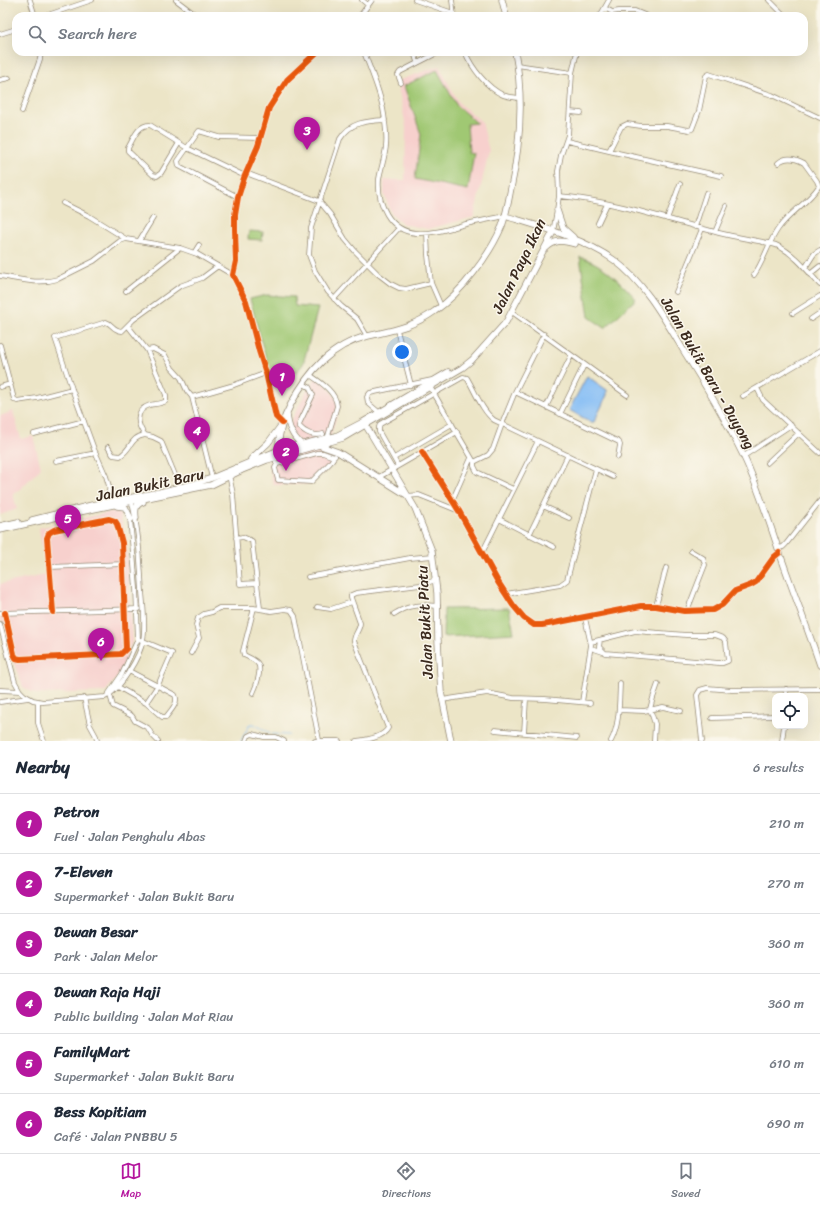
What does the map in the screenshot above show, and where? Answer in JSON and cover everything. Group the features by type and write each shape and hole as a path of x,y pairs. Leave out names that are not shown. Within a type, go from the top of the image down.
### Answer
{"main road":[{"path":"502,0 505,12"},
{"path":"238,466 256,455 273,438 303,384 320,362 332,352 348,343 367,336 397,330 415,323 441,306 455,294 481,261 495,240 505,216 517,156 520,124 516,56"},
{"path":"557,210 563,228 578,241"},
{"name":"Jalan Bukit Baru - Duyong","path":"505,216 578,241 614,260 634,278 661,313 719,410 744,456 820,665"},
{"name":"Jalan Paya Ikan","path":"429,385 462,368 472,360 506,322 540,253 553,232"},
{"path":"540,253 551,244 560,241 566,241 599,251"},
{"name":"Jalan Paya Ikan","path":"429,385 487,344"},
{"name":"Jalan Bukit Baru","path":"129,500 242,470 274,458 280,453 318,446 343,438 429,385"},
{"path":"287,413 289,428 294,437 302,445"},
{"path":"280,453 279,437 282,423"},
{"name":"Jalan Bukit Baru","path":"0,526 36,519 60,512 211,485 238,466 302,445 327,439 364,424"},
{"name":"Jalan Bukit Piatu","path":"364,424 393,470 420,519 433,556 438,606 438,641 442,700 451,741"},
{"path":"318,446 323,446 379,477 407,496"},
{"path":"60,512 69,507 104,499 110,494 110,489"},
{"path":"133,518 136,507 139,503 188,490"},
{"name":"Jalan Bukit Baru","path":"0,530 69,515 114,502"},
{"path":"69,515 121,506 125,507 133,518"}],"street":[{"path":"30,0 34,12"},
{"path":"57,12 92,0"},
{"path":"176,0 192,12"},
{"path":"362,0 368,5"},
{"path":"363,12 372,0"},
{"path":"415,0 448,12"},
{"path":"452,0 454,12"},
{"path":"602,12 609,0"},
{"path":"769,0 781,12"},
{"path":"605,8 612,12 619,10 637,12"},
{"path":"0,34 12,30"},
{"path":"22,111 40,56"},
{"path":"233,275 236,261 235,215 238,198 260,138 269,108 287,80 313,56"},
{"path":"365,56 382,106 385,120 386,146 380,173 380,197 387,216 399,228 407,232 427,233 505,216"},
{"path":"416,56 418,62"},
{"path":"401,83 398,75 400,72 431,56"},
{"path":"468,56 473,66 483,79 496,92 519,98"},
{"name":"Jalan Paya Ikan","path":"553,232 559,196 559,163 567,141 572,73 576,56"},
{"path":"517,65 572,73"},
{"path":"609,152 621,127 627,124 641,126 667,126 687,130 692,129 699,111 706,76 709,74 772,95 820,118"},
{"path":"0,80 9,78"},
{"path":"570,112 581,113"},
{"path":"367,336 357,319 328,292 315,271 310,255 311,228 343,133 348,128 367,121 385,120"},
{"path":"179,143 161,173 156,176 153,175 128,151 128,148 140,128 144,125 150,126 179,143 187,148 246,174 319,201 330,214 354,251 391,284 399,288 414,288 431,283"},
{"path":"238,198 179,166 178,161 199,131 219,137 260,138"},
{"path":"567,141 609,152 721,176"},
{"path":"754,275 760,267 770,243 778,229 819,186 804,163 789,158 781,160 778,163"},
{"path":"667,219 680,184"},
{"path":"695,227 706,193"},
{"path":"559,196 582,198 642,212 702,229 770,243 783,248 805,268 820,285"},
{"path":"63,202 126,239 180,248 194,253 233,275 246,301 266,373 276,417 282,423"},
{"path":"598,223 608,204"},
{"path":"715,232 726,206"},
{"path":"139,241 153,218"},
{"path":"334,299 399,228"},
{"path":"676,292 702,229"},
{"path":"427,233 431,283 441,306"},
{"path":"0,276 35,282 52,282 94,261 120,241 126,239"},
{"path":"194,253 199,245"},
{"path":"126,291 180,248"},
{"path":"805,268 814,254 820,250"},
{"path":"114,502 104,470 72,389 55,338 106,322 114,329 122,331 133,320 180,286 202,278 218,266"},
{"path":"810,274 820,266"},
{"path":"793,313 820,296"},
{"path":"512,312 627,395"},
{"path":"811,319 820,313"},
{"path":"128,326 147,350 166,398 166,401 148,406 142,410 139,416 138,425 145,435"},
{"path":"397,330 411,385"},
{"path":"474,462 491,453 515,392 544,334"},
{"path":"0,345 14,399 17,401 37,398 72,389"},
{"path":"147,350 153,349 165,355 192,400 212,478"},
{"path":"743,396 820,351"},
{"path":"546,407 571,356"},
{"path":"560,414 584,365"},
{"path":"192,400 266,373"},
{"path":"310,375 327,388 337,402 327,439"},
{"path":"398,466 380,432 380,424 460,378 465,377 490,417 613,477"},
{"path":"381,414 368,403 368,395 374,392 434,380"},
{"path":"0,387 10,384"},
{"path":"303,384 309,387 313,395 299,426 302,430 315,435 323,434"},
{"path":"429,385 474,462 477,472 513,489"},
{"path":"757,388 762,400 820,453"},
{"path":"515,392 619,442 618,457"},
{"path":"34,434 84,421"},
{"path":"394,458 452,424"},
{"path":"744,456 791,425"},
{"path":"379,477 456,432"},
{"path":"766,463 799,433"},
{"path":"108,447 113,456 120,456 128,449 134,439 139,436 145,435 161,441 180,487"},
{"path":"482,553 538,441"},
{"path":"422,452 459,512 506,594 528,622 534,625 585,618 641,606 656,606 688,611 707,611 718,608 735,591 756,582 778,551 786,544 820,501"},
{"path":"56,462 96,453"},
{"path":"274,458 277,464 275,468 278,480 311,482 330,463 336,454 317,453 277,464"},
{"path":"529,535 568,456"},
{"path":"452,501 471,458"},
{"path":"506,594 560,585 566,580 596,469"},
{"path":"228,474 233,494 240,584 257,583"},
{"path":"407,496 419,495 459,512"},
{"path":"0,624 14,678 20,692 28,698 38,702 49,702 84,698 105,698 110,695 118,687 129,671 143,641 140,558 129,500"},
{"path":"543,506 569,518"},
{"path":"105,698 122,674 138,639 133,518"},
{"path":"5,613 16,658 121,654 126,649 124,564 122,543 115,521 109,519 54,530 49,533 47,538 53,612"},
{"path":"499,520 554,547"},
{"path":"236,538 243,538 252,541 260,608"},
{"path":"688,611 706,565 703,558 692,551"},
{"path":"308,577 410,558 433,556"},
{"path":"50,567 124,564"},
{"path":"656,606 666,568"},
{"path":"356,741 379,736 388,728 354,641 354,636 360,627 360,623 351,596 354,593 420,585 436,580"},
{"path":"317,607 331,609 352,602"},
{"path":"394,614 416,605 438,606"},
{"path":"191,652 199,640 196,621 200,616 222,608 260,608 271,611 288,609 293,612 317,741 339,741"},
{"path":"253,693 258,681 259,666 257,663 244,655 243,651 254,608"},
{"path":"0,613 143,609"},
{"path":"582,702 591,648 585,618"},
{"path":"591,642 635,632 715,635 723,638 726,642 728,661 726,663 719,664 605,653 591,648"},
{"path":"138,639 172,653 158,685 146,703"},
{"path":"600,640 599,647 605,653"},
{"path":"118,687 146,703 162,716 166,717 176,702 177,699 175,695 129,671"},
{"path":"611,741 615,731 619,710 620,683"},
{"path":"654,741 655,724 650,709 658,684"},
{"path":"702,741 697,695 700,690 707,688 732,690 820,689"},
{"path":"0,690 20,692"},
{"path":"442,700 487,693 526,699 590,703"},
{"path":"110,695 113,706 132,716 136,722 148,728 158,741"},
{"path":"0,702 28,698"},
{"path":"84,698 90,725 97,741"},
{"path":"524,733 526,699"},
{"path":"38,702 38,723 44,741"},
{"path":"619,710 638,711 663,707 682,711"},
{"path":"712,718 772,716"},
{"path":"782,741 784,729"},
{"path":"495,730 577,738"},
{"path":"246,741 249,735 254,734 264,737 276,737 284,741"}],"shaded area":[{"path":"439,66 459,103 482,122 489,151 474,217 428,229 403,224 391,213 384,194 384,180 405,180 406,127 397,81"},
{"path":"317,376 328,386 340,405 326,451 338,458 311,484 273,485 269,463 297,455 298,441 288,429 306,392"},
{"path":"13,411 21,439 33,436 41,468 13,494 17,509 0,515 0,416"},
{"path":"116,511 120,514 127,547 132,642 119,675 105,692 36,694 23,687 14,664 3,622 0,620 0,584 46,575 39,528"}],"green space":[{"path":"437,70 457,106 477,123 467,124 469,152 474,153 468,190 415,179 421,134 404,86"},
{"path":"249,231 263,232 262,240 248,239"},
{"path":"580,257 596,264 611,274 636,299 605,328 589,317"},
{"path":"267,295 294,297 295,306 318,308 303,364 297,372 270,374 250,299"},
{"path":"509,608 514,633 443,637 444,609"}],"water":[{"path":"587,376 607,390 607,395 594,422 591,422 569,410"}],"waterway":[{"path":"241,741 250,724 254,724 272,734 289,735"}],"cycle path":[{"path":"282,423 276,417 266,373 246,301 233,275 236,261 235,215 238,197 244,178 258,146 269,108 287,80 313,56"},
{"path":"422,452 459,511 498,582 513,605 524,618 534,625 554,623 641,606 656,606 684,611 713,610 722,605 735,591 756,582 774,557 779,553"},
{"path":"5,613 16,658 121,654 126,649 122,543 115,521 109,519 54,530 49,533 47,538 53,612"}],"place":[{"name":"Dewan Besar","path":"307,150"},
{"name":"Petron","path":"282,396"},
{"name":"Dewan Raja Haji","path":"197,450"},
{"name":"7-Eleven","path":"286,471"},
{"name":"FamilyMart","path":"68,538"},
{"name":"Bess Kopitiam","path":"101,661"}]}
